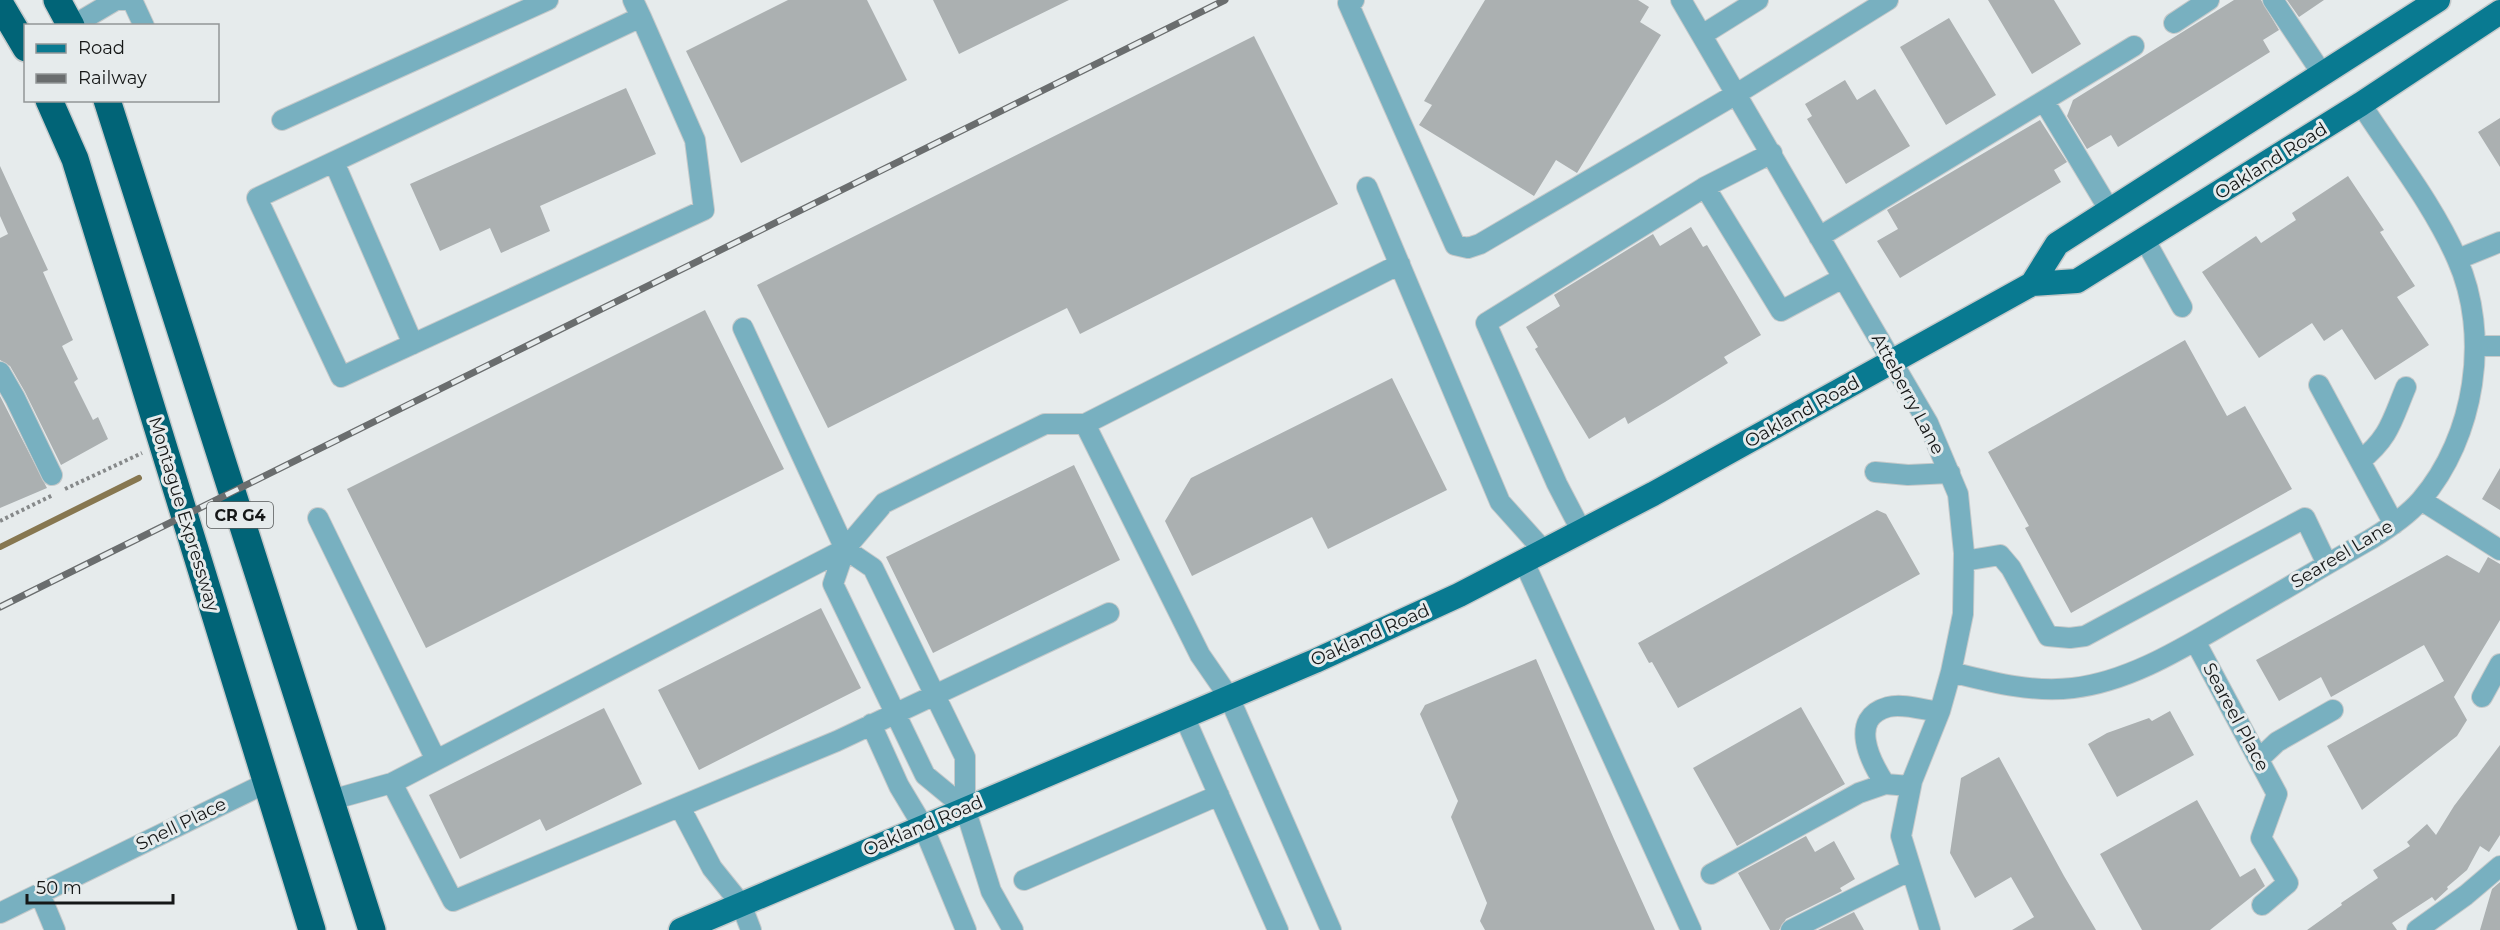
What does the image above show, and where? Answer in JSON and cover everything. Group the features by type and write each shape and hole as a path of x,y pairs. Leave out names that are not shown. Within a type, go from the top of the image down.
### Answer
{"highway":[{"path":"57,0 70,24"},
{"path":"0,4 24,45"},
{"name":"Montague Expressway","path":"50,102 75,159 312,930"},
{"name":"CR G4","path":"108,102 372,923"}],"main road":[{"name":"Oakland Road","path":"2032,284 2057,244 2438,0"},
{"name":"Oakland Road","path":"681,930 965,807 1229,697 1419,613 1534,557 1894,362 2032,284 2077,281 2361,104 2500,12"}],"street":[{"path":"74,24 116,0 127,0"},
{"path":"132,0 143,24"},
{"path":"282,120 548,0"},
{"path":"1354,0 1348,3 1455,245 1468,248 1480,244 1738,93 1888,0"},
{"name":"Atteberry Lane","path":"1681,0 1738,93 1819,237 1894,362 1928,423 1958,494 1964,561 1963,614 1951,672 1939,712 1910,786 1901,836 1930,930"},
{"path":"1702,35 1758,0"},
{"path":"2174,23 2209,0"},
{"path":"2273,0 2323,75"},
{"path":"637,8 695,140 704,210 341,377 257,198 334,162 637,8"},
{"path":"1819,237 2134,46"},
{"path":"2044,101 2110,211"},
{"name":"Seareel Lane","path":"1951,672 2002,685 2042,689 2073,688 2103,682 2135,670 2195,641 2394,524 2421,500 2436,478 2461,429 2471,393 2476,346 2465,283 2457,259 2435,219 2361,104"},
{"path":"1582,532 1557,484 1486,323 1705,187 1772,153"},
{"path":"334,162 413,344"},
{"path":"1705,187 1781,310 1843,278"},
{"path":"1367,188 1500,502 1534,557 1691,930"},
{"path":"2145,240 2182,307"},
{"path":"2457,259 2500,242"},
{"path":"331,800 392,783 845,549 885,504 1045,424 1085,424 1400,264"},
{"path":"743,328 845,549 873,568 965,757 965,807 991,891 1013,930"},
{"path":"2476,346 2500,346"},
{"path":"0,372 52,475"},
{"path":"2319,385 2394,524"},
{"path":"2360,461 2380,445 2406,387"},
{"path":"1085,424 1200,655 1229,697 1331,930"},
{"path":"1875,472 1908,475 1950,473"},
{"path":"2421,500 2500,550"},
{"path":"318,518 436,760"},
{"path":"1964,561 2000,555 2012,568 2048,636 2070,638 2085,636 2304,518 2327,564"},
{"path":"845,549 833,584 925,775 965,807"},
{"path":"392,783 453,901 837,741 1109,613"},
{"name":"Seareel Place","path":"2195,641 2277,794 2261,838 2288,883 2262,905"},
{"path":"2482,698 2500,664"},
{"path":"1885,784 1870,760 1864,732 1870,717 1888,707 1904,706 1939,712"},
{"path":"2259,759 2277,742 2333,710"},
{"path":"1184,716 1278,930"},
{"path":"871,724 899,786 923,826 964,929"},
{"name":"Snell Place","path":"0,913 266,783"},
{"path":"1711,874 1859,793 1885,784 1910,786"},
{"path":"1024,880 1219,795"},
{"path":"680,807 712,868 741,904 751,930"},
{"path":"2417,930 2466,895 2500,866"},
{"path":"1791,930 1911,870"},
{"path":"40,894 55,930"}],"path":[{"path":"0,521 123,460 163,445"}],"building":[{"path":"788,0 867,0 907,80 741,163 686,51"},
{"path":"933,0 1069,0 959,54"},
{"path":"1485,0 1638,0 1649,7 1640,22 1661,35 1577,173 1556,160 1534,196 1419,125 1432,105 1424,101"},
{"path":"1988,0 2054,0 2081,44 2032,74"},
{"path":"2234,0 2261,0 2279,30 2263,40 2270,52 2118,147 2111,135 2087,149 2067,116 2073,100"},
{"path":"2287,0 2324,0 2299,17"},
{"path":"1949,18 1996,95 1946,125 1900,47"},
{"path":"1254,36 1338,204 1080,334 1067,308 828,428 757,285"},
{"path":"1845,80 1857,100 1875,89 1910,146 1846,184 1807,119 1812,116 1805,104"},
{"path":"626,88 656,154 540,206 550,231 501,253 490,228 440,251 410,184"},
{"path":"2500,118 2500,167 2478,132"},
{"path":"2040,120 2067,162 2054,170 2061,182 1900,278 1877,241 1898,229 1887,210"},
{"path":"0,166 48,270 43,272 73,340 62,346 78,379 74,382 93,420 98,417 108,439 61,465 10,366 0,360 0,238 8,234 0,216"},
{"path":"2348,176 2384,230 2380,232 2415,286 2397,297 2429,345 2375,380 2342,329 2324,341 2312,323 2259,358 2202,272 2256,236 2261,243 2296,220 2292,213"},
{"path":"1691,227 1703,247 1707,245 1761,335 1724,357 1728,363 1665,402 1628,424 1625,417 1589,439 1535,349 1538,347 1526,327 1560,306 1554,295 1653,234 1660,246"},
{"path":"705,310 784,469 426,648 347,489"},
{"path":"2185,340 2227,416 2245,406 2292,489 2071,613 2025,528 2029,526 1988,452"},
{"path":"1392,378 1447,490 1328,549 1312,517 1192,576 1165,521 1191,478"},
{"path":"0,396 47,488 0,508"},
{"path":"1074,465 1120,560 933,653 886,557"},
{"path":"2500,468 2500,510 2482,499"},
{"path":"1877,510 1886,514 1920,574 1678,708 1652,662 1649,663 1638,643"},
{"path":"2447,555 2479,573 2488,557 2500,564 2500,620 2454,697 2467,720 2457,736 2362,810 2327,746 2444,681 2424,645 2331,697 2321,677 2279,701 2256,660"},
{"path":"821,608 861,688 699,770 658,690"},
{"path":"1536,659 1655,930 1485,930 1480,921 1487,903 1451,817 1458,801 1420,714 1425,705"},
{"path":"1801,707 1845,784 1737,846 1693,768"},
{"path":"604,708 642,784 546,831 540,819 460,859 429,795"},
{"path":"2170,711 2194,755 2117,797 2088,744 2107,733 2149,718 2152,721"},
{"path":"2500,745 2500,835 2489,852 2480,846 2467,870 2435,901 2432,897 2392,923 2397,930 2307,930 2378,878 2373,870 2410,846 2407,842 2427,824 2436,835 2454,806"},
{"path":"1999,757 2096,930 2012,930 2034,917 2011,877 1975,898 1950,853 1961,778"},
{"path":"2197,800 2240,877 2255,868 2265,886 2210,930 2142,930 2100,854"},
{"path":"1806,836 1815,852 1834,841 1855,879 1840,888 1842,891 1786,919 1779,930 1770,930 1738,873"},
{"path":"2500,882 2500,930 2480,930 2492,889"},
{"path":"1854,912 1864,930 1818,930"}],"waterway":[{"path":"0,547 139,478"}],"railway":[{"path":"0,607 1225,0"}]}
